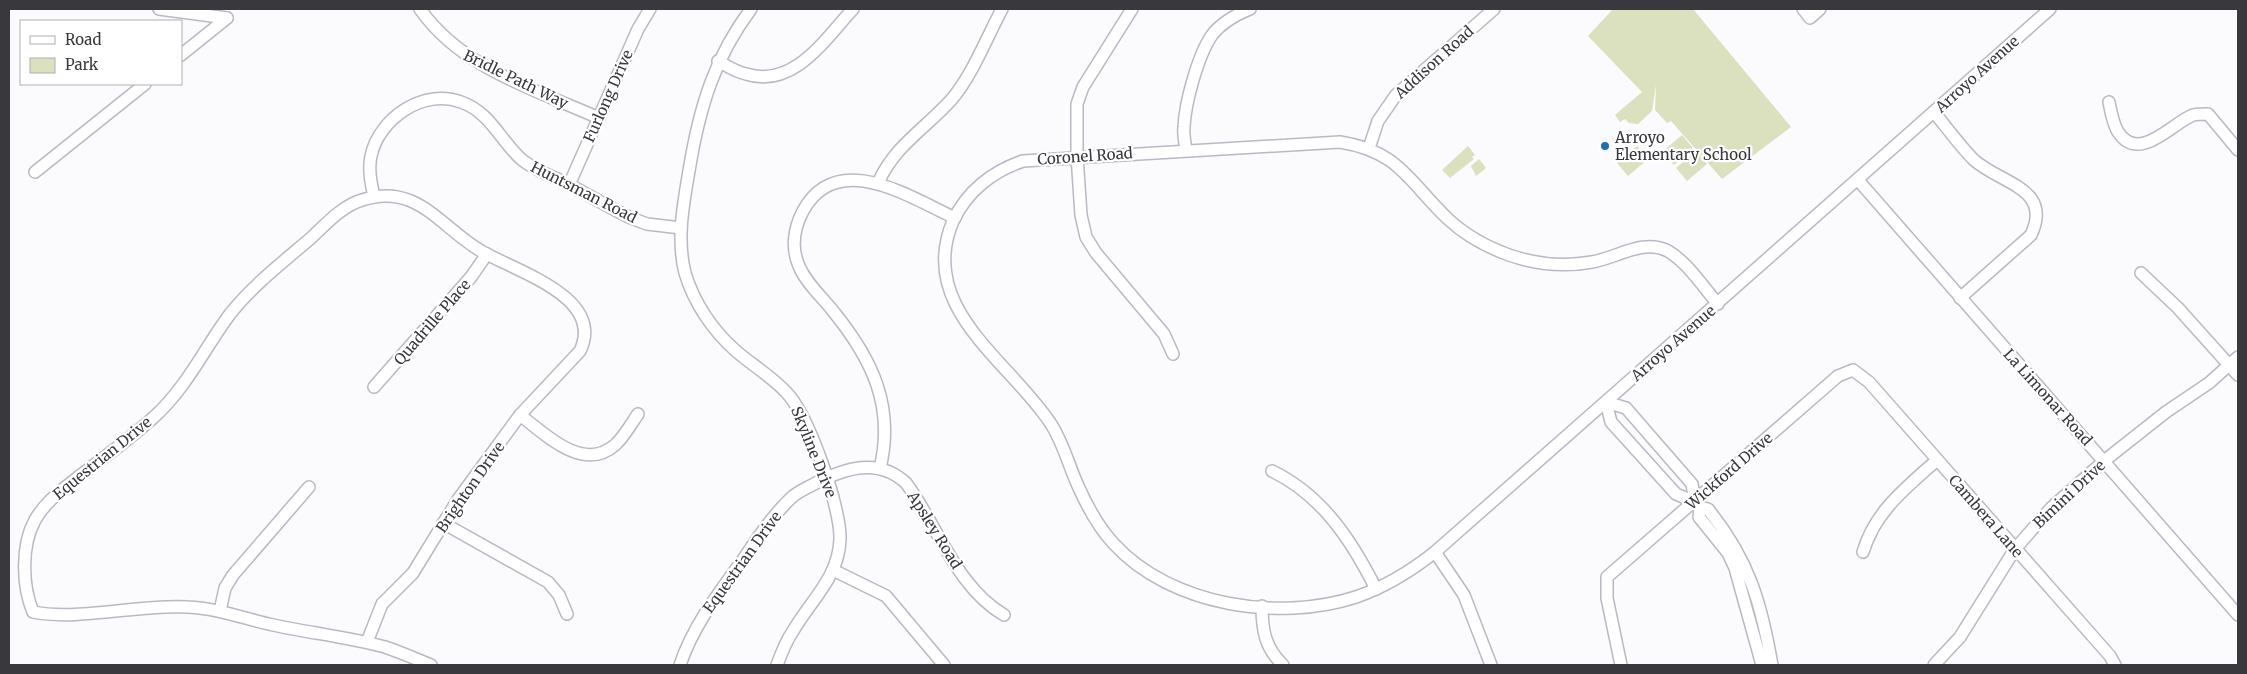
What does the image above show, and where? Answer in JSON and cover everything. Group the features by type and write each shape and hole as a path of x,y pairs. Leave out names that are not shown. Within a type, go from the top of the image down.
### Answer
{"street":[{"path":"159,9 227,18 182,54"},
{"name":"Bridle Path Way","path":"420,9 442,36 463,53 504,75 599,118"},
{"name":"Furlong Drive","path":"569,185 638,29 650,9"},
{"name":"Skyline Drive","path":"751,9 718,61 698,123 680,228 686,275 700,309 721,338 788,393 804,418 836,506 840,529 838,551 833,570 822,591 792,632 777,665"},
{"path":"718,61 745,74 758,77 794,70 809,57 853,9"},
{"path":"878,183 903,143 951,99 1002,9"},
{"path":"1132,9 1083,87 1077,104 1077,156 1081,215 1086,237 1112,274 1164,334 1173,354"},
{"path":"1186,150 1184,128 1186,110 1204,50 1222,25 1234,15 1250,9"},
{"name":"Addison Road","path":"1369,148 1378,121 1396,94 1494,9"},
{"path":"1806,13 1820,9"},
{"name":"Arroyo Avenue","path":"1262,606 1320,606 1356,597 1407,573 1435,552 2050,9"},
{"path":"35,172 144,85"},
{"name":"Huntsman Road","path":"374,197 369,169 371,155 380,132 401,112 414,104 443,98 461,102 476,110 494,126 521,159 631,218 647,224 680,228"},
{"path":"2109,102 2119,133 2131,142 2141,144 2152,142 2194,115 2208,114 2238,150"},
{"path":"1934,112 1973,159 1988,170 2018,186 2032,198 2038,210 2036,223 2031,235 1960,298"},
{"name":"Coronel Road","path":"1262,606 1199,598 1154,577 1133,562 1102,530 1078,488 1053,427 1037,404 973,333 956,310 947,276 946,256 949,231 954,218 963,204 980,185 1010,165 1037,158 1340,142 1369,148 1397,164 1448,218 1464,232 1498,251 1534,262 1577,264 1600,260 1635,248 1656,247 1675,256 1718,304"},
{"path":"880,468 886,427 883,404 877,384 848,331 803,274 796,259 794,240 804,210 822,191 844,180 867,180 878,183 954,218"},
{"name":"La Limonar Road","path":"1858,180 2238,615"},
{"path":"374,197 402,198 420,204 460,237 487,254"},
{"name":"Equestrian Drive","path":"374,197 352,203 343,209 266,278 231,314 174,398 153,418 48,501 34,521 27,543 27,598 33,612 52,615 118,609 188,606 220,611 293,629 366,642 430,665"},
{"name":"Brighton Drive","path":"366,642 382,604 413,573 443,523 520,415 580,351 586,338 585,324 577,309 563,296 548,285 487,254"},
{"name":"Quadrille Place","path":"374,387 471,277 487,254"},
{"path":"2141,273 2178,308 2238,375"},
{"name":"Bimini Drive","path":"1934,665 1960,637 2015,549 2051,508 2104,461 2166,412 2209,383 2238,357"},
{"name":"Cambera Lane","path":"1853,370 1869,382 2110,656 2115,665"},
{"name":"Wickford Drive","path":"1621,665 1607,598 1607,578 1637,549 1697,506 1838,376 1853,370"},
{"path":"1606,402 1626,408 1692,484 1699,517 1728,553 1735,568 1762,665"},
{"path":"1606,402 1611,422 1676,494 1697,506 1708,509 1728,534 1747,568 1766,630 1772,665"},
{"path":"520,415 565,449 578,454 591,454 604,451 615,445 638,414"},
{"path":"1863,552 1876,520 1889,503 1938,460"},
{"name":"Apsley Road","path":"826,478 854,468 880,468 894,474 906,483 969,584 986,605 1004,615"},
{"path":"1272,470 1291,480 1306,492 1340,527 1361,559 1376,589"},
{"name":"Equestrian Drive","path":"680,665 686,648 701,619 766,526 792,496 826,478"},
{"path":"220,611 225,588 232,575 309,487"},
{"path":"443,523 548,582 559,595 568,614"},
{"path":"1435,552 1464,595 1492,665"},
{"path":"833,570 886,596 944,665"},
{"path":"1262,606 1262,628 1266,645 1274,657 1283,665"}],"green space":[{"path":"1613,9 1693,9 1791,127 1722,179 1671,121 1667,123 1655,110 1656,85 1652,111 1638,124 1629,123 1625,119 1620,122 1615,115 1642,92 1588,36"},
{"path":"1682,135 1693,148 1674,165 1662,152"},
{"path":"1468,146 1475,155 1472,157 1474,159 1450,178 1442,170"},
{"path":"1637,146 1648,159 1628,176 1617,163"},
{"path":"1696,151 1707,164 1687,181 1676,168"},
{"path":"1479,159 1486,168 1476,176 1471,166"}],"place":[{"name":"Arroyo Elementary School","path":"1605,146"}]}
